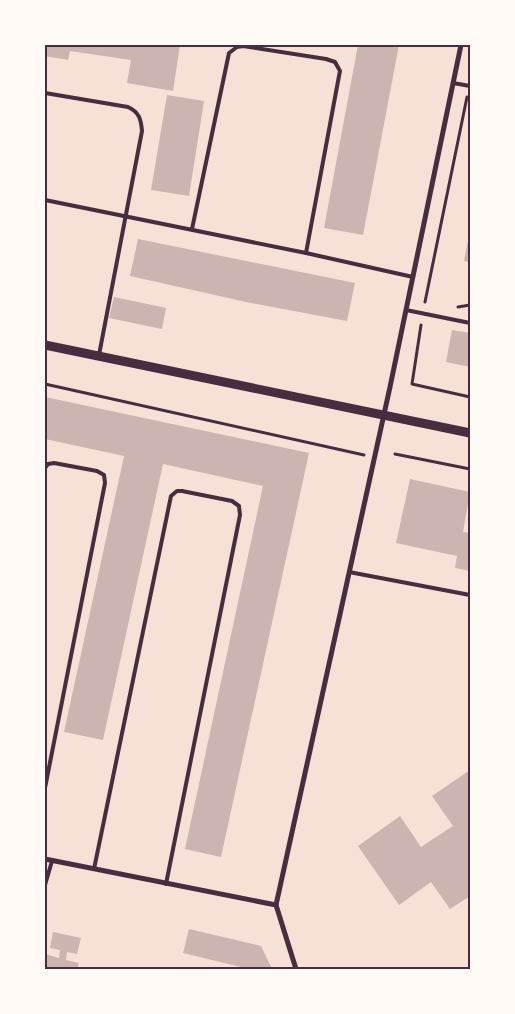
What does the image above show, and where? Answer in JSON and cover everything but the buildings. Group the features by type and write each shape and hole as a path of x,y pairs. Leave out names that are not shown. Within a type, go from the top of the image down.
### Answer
{"street":[{"path":"296,969 276,905 384,416 461,45"},
{"path":"45,344 470,433"},
{"path":"45,860 276,905"}],"lane":[{"path":"192,229 228,53 237,47 243,46 326,59 335,62 340,71 340,76 306,253"},
{"path":"453,83 469,86"},
{"path":"45,93 128,107 139,115 142,131 99,355"},
{"path":"45,200 413,276"},
{"path":"406,310 470,323"},
{"path":"45,468 48,464 54,463 97,471 104,475 106,483 45,788"},
{"path":"94,869 171,496 178,491 182,491 232,501 238,506 240,514 166,884"},
{"path":"349,572 470,595"},
{"path":"45,885 52,861"}],"path":[{"path":"469,86 423,314 412,384 470,396"},
{"path":"45,384 374,458"},
{"path":"395,454 470,469"}]}
